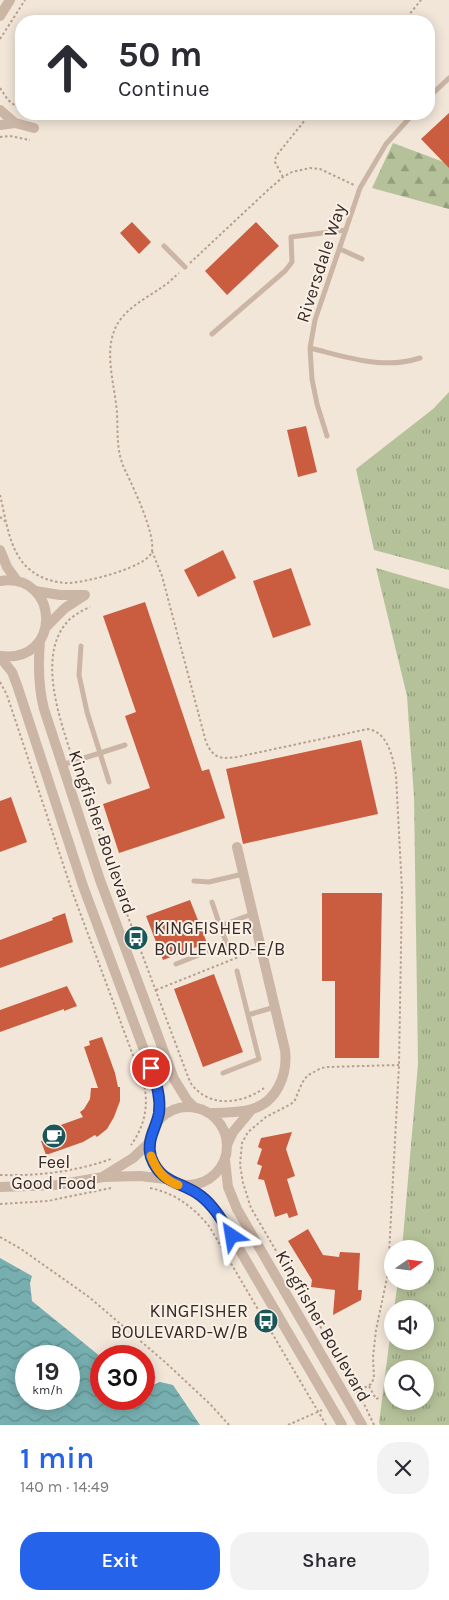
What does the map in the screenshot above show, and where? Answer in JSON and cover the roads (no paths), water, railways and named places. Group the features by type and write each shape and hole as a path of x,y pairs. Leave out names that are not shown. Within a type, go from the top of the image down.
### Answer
{"street":[{"path":"0,16 10,0"},
{"path":"0,110 15,123"},
{"path":"0,125 15,123 34,128"},
{"path":"0,550 6,567 17,581 35,591 60,595 85,595 65,608 46,627 40,641 26,653 18,656 0,656"},
{"path":"0,581 17,581"},
{"path":"35,591 44,604 46,627"},
{"name":"Kingfisher Boulevard","path":"40,641 38,664 40,695 61,765 100,880 171,1072 182,1093 195,1108"},
{"name":"Kingfisher Boulevard","path":"0,656 12,672 17,685 80,877 157,1085 160,1103 156,1124"},
{"path":"209,1113 252,1109 265,1102 274,1094 281,1082 286,1066 285,1050 237,848"},
{"path":"0,1187 57,1185 103,1177 140,1176 166,1179 184,1186 192,1186 207,1181 218,1173 225,1160 227,1145 224,1131 220,1123 209,1113 187,1107 172,1111 156,1124 149,1142 133,1158 103,1177"},
{"path":"227,1145 234,1132 252,1109"},
{"path":"149,1142 152,1158 159,1172 166,1179"},
{"name":"Kingfisher Boulevard","path":"225,1160 228,1187 237,1209 362,1425"},
{"name":"Kingfisher Boulevard","path":"184,1186 196,1192 208,1202 224,1223 342,1425"}],"lane":[{"path":"435,91 449,78"},
{"name":"Riversdale Way","path":"327,436 317,404 312,379 310,348 315,320 360,188 386,144 408,120"},
{"path":"212,334 285,272 292,262 291,237 346,230"},
{"path":"164,246 185,267"},
{"path":"340,249 362,259"},
{"path":"310,348 392,364 420,358"},
{"path":"81,646 79,675 87,712 109,782"},
{"path":"61,765 125,745"},
{"path":"194,881 209,882 243,874"},
{"path":"176,964 227,944 212,902"},
{"path":"220,926 252,914"},
{"path":"223,1074 259,1059 237,971"},
{"path":"248,1015 274,1007"}],"water":[{"path":"0,1258 32,1276 30,1283 32,1301 90,1348 90,1410 155,1410 155,1384 160,1382 173,1385 200,1425 0,1425"}],"place":[{"name":"KINGFISHER BOULEVARD-E/B","path":"136,938"},
{"name":"Feel Good Food","path":"54,1136"},
{"name":"KINGFISHER BOULEVARD-W/B","path":"266,1321"}]}
